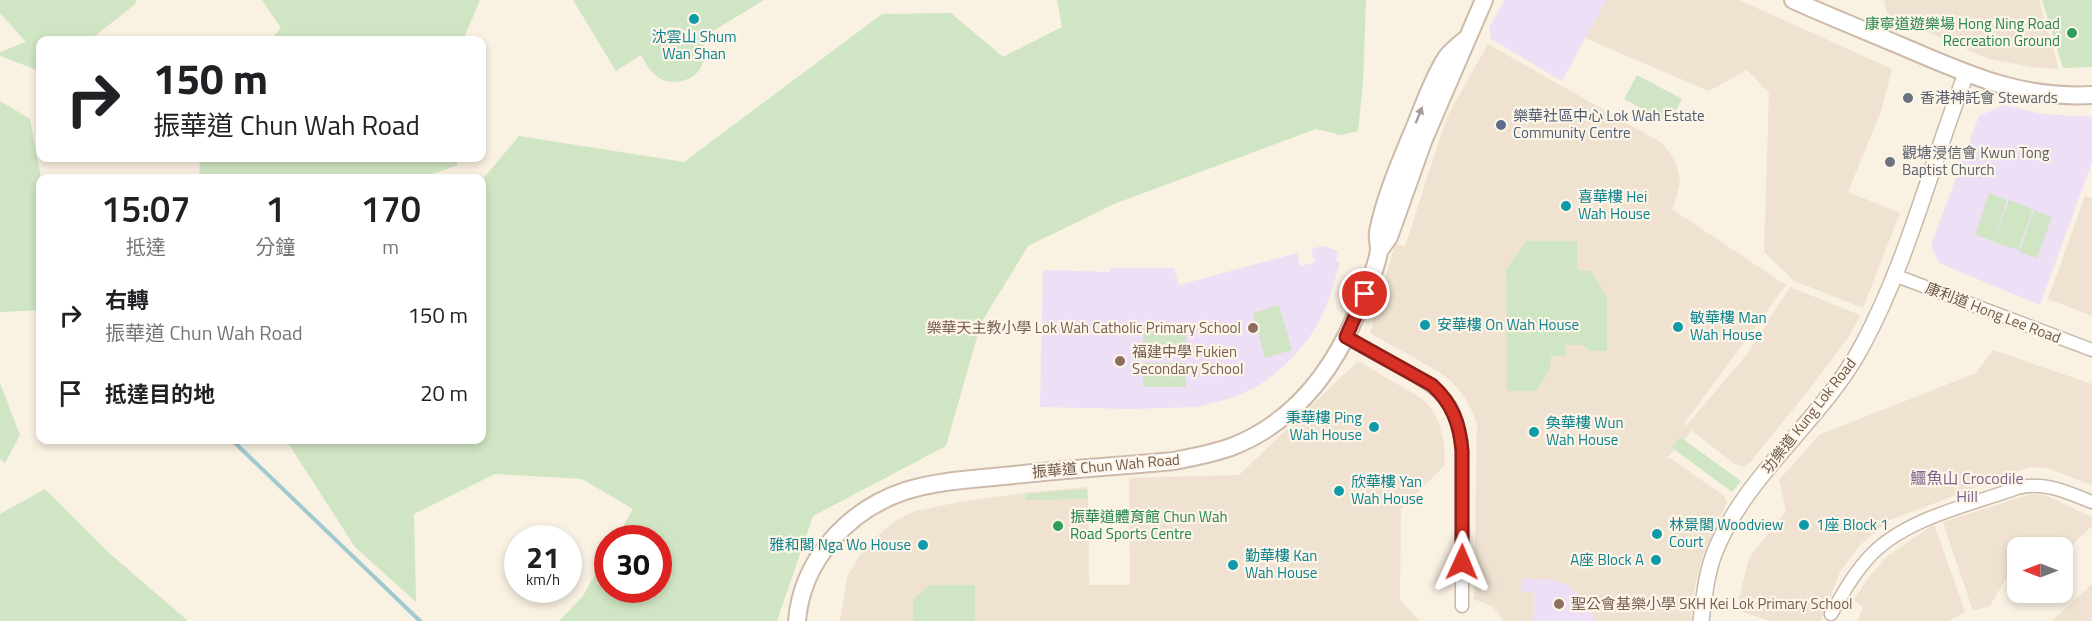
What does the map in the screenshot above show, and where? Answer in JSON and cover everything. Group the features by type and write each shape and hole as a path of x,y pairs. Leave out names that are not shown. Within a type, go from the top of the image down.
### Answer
{"main road":[{"name":"振華道 Chun Wah Road","path":"1476,20 1484,0"},
{"name":"振華道 Chun Wah Road","path":"797,621 801,597 816,562 841,529 871,506 906,491 944,482 1174,461 1211,453 1232,447 1267,429 1298,404 1329,368 1365,294 1379,251 1378,234 1411,135 1431,88 1447,56 1466,39 1489,0"},
{"path":"1793,0 1966,74 2002,86 2031,93 2065,96 2092,95"}],"street":[{"name":"功樂道 Kung Lok Road","path":"1701,621 1709,572 1726,528 1753,488 1854,361 1875,320 1894,275 1966,74"},
{"name":"康利道 Hong Lee Road","path":"1894,275 2092,350"},
{"path":"1346,337 1432,385 1451,406 1461,433 1462,451 1462,606"},
{"path":"1831,614 1849,583 1870,556 1884,543 1915,524 2016,488 2031,485 2051,487 2092,502"}],"shaded area":[{"path":"1505,0 1606,0 1562,81 1491,39 1489,28"},
{"path":"1606,0 1739,0 1892,69 1881,111 1848,192 1900,213 1863,308 1794,281 1764,252 1769,93 1747,70 1709,91 1585,38"},
{"path":"1884,0 2039,0 2059,69 2032,67 1989,59 1887,14"},
{"path":"1488,44 1662,143 1671,154 1680,181 1672,209 1786,285 1684,424 1686,426 1747,354 1790,287 1860,315 1848,338 1804,396 1744,467 1735,464 1691,430 1684,440 1680,437 1671,447 1675,450 1667,458 1672,459 1724,496 1727,502 1703,555 1694,591 1691,621 1504,621 1493,607 1474,599 1477,424 1473,413 1454,384 1441,373 1370,333 1395,244 1405,246 1447,117"},
{"path":"2004,105 2042,114 2092,117 2092,162 2040,305 1939,263 1931,245 1979,116"},
{"path":"2085,196 2092,198 2092,316 2048,299"},
{"path":"1323,246 1338,251 1336,261 1340,262 1321,318 1309,338 1293,357 1256,387 1235,397 1197,407 1130,409 1040,407 1043,270 1110,272 1110,268 1174,268 1179,285 1297,253 1300,266 1315,262 1311,249"},
{"path":"1993,350 2092,384 2092,485 2047,468 2029,467 1888,521 1858,547 1840,572 1821,621 1771,621 1736,610 1749,558 1786,511 1779,480 1819,435 1976,373"},
{"path":"1358,361 1421,398 1432,409 1439,423 1444,443 1445,465 1401,509 1400,600 1420,621 840,621 847,577 861,553 895,521 915,511 1023,493 1088,487 1089,585 1130,585 1129,478 1239,475"},
{"path":"2031,494 2045,495 2092,517 2092,526 2073,544 2073,537 2007,537 2007,579 1990,606 1973,611 1943,522"},
{"path":"1934,524 1965,612 1949,621 1858,621 1863,607 1854,600 1871,574 1889,555"},
{"name":"聖公會基樂小學 SKH Kei Lok Primary School","path":"1521,578 1554,580 1569,586 1581,596 1595,618 1592,621 1533,621 1533,592 1521,592"},
{"path":"2092,584 2092,621 2053,620 2073,603"}],"green space":[{"path":"0,0 137,0 134,5 95,36 36,36 36,70 0,56 0,52 26,42 0,13"},
{"path":"262,0 480,0 465,36 274,36 281,28"},
{"path":"573,0 764,0 703,37 704,58 699,71 687,79 670,82 653,73 641,55 616,71"},
{"path":"1057,0 1366,0 1363,84 1358,131 1341,135 1316,129 1114,204 1028,246 981,323 946,446 813,516 777,621 559,621 576,603 582,603 582,597 594,576 594,603 672,603 672,525 624,525 633,509 582,479 495,474 414,514 416,602 355,547 289,444 486,444 486,175 519,136 684,162 882,14 951,13 1003,57 1062,27"},
{"name":"康寧道遊樂場 Hong Ning Road Recreation Ground","path":"2042,0 2092,0 2092,67 2063,68"},
{"path":"1637,75 1682,99 1669,123 1624,99"},
{"path":"0,101 30,119 36,162 38,162 40,174 36,174 36,310 0,312"},
{"path":"200,162 457,162 458,165 432,174 199,174"},
{"path":"1989,193 2007,200 1993,241 1975,235"},
{"path":"2009,200 2033,209 2018,250 1993,242"},
{"path":"2034,210 2052,217 2037,258 2019,252"},
{"path":"1526,241 1577,241 1577,270 1591,271 1607,298 1607,351 1589,351 1583,345 1565,345 1565,356 1551,356 1550,368 1536,391 1507,391 1506,270"},
{"path":"1279,305 1292,350 1265,358 1253,313"},
{"path":"1143,325 1186,325 1186,349 1143,349"},
{"path":"1143,363 1186,363 1186,387 1143,387"},
{"path":"0,383 20,435 5,463 0,459"},
{"path":"1680,437 1741,481 1732,492 1671,447"},
{"path":"45,489 109,553 188,621 0,621 0,514"},
{"path":"1087,489 1087,499 1026,500 1026,494"},
{"path":"929,585 975,585 975,621 913,621 913,600"}],"waterway":[{"path":"236,444 420,621"}],"place":[{"name":"沈雲山 Shum Wan Shan","path":"694,19"},
{"name":"康寧道遊樂場 Hong Ning Road Recreation Ground","path":"2072,33"},
{"name":"香港神託會 Stewards","path":"1908,98"},
{"name":"樂華社區中心 Lok Wah Estate Community Centre","path":"1501,125"},
{"name":"觀塘浸信會 Kwun Tong Baptist Church","path":"1890,162"},
{"name":"喜華樓 Hei Wah House","path":"1566,206"},
{"name":"安華樓 On Wah House","path":"1425,325"},
{"name":"敏華樓 Man Wah House","path":"1678,327"},
{"name":"樂華天主教小學 Lok Wah Catholic Primary School","path":"1253,328"},
{"name":"福建中學 Fukien Secondary School","path":"1120,361"},
{"name":"秉華樓 Ping Wah House","path":"1374,427"},
{"name":"奐華樓 Wun Wah House","path":"1534,432"},
{"name":"欣華樓 Yan Wah House","path":"1339,491"},
{"name":"1座 Block 1","path":"1804,525"},
{"name":"振華道體育館 Chun Wah Road Sports Centre","path":"1058,526"},
{"name":"林景閣 Woodview Court","path":"1657,534"},
{"name":"雅和閣 Nga Wo House","path":"923,545"},
{"name":"A座 Block A","path":"1656,560"},
{"name":"勤華樓 Kan Wah House","path":"1233,565"},
{"name":"聖公會基樂小學 SKH Kei Lok Primary School","path":"1559,604"}],"district":[{"name":"鱷魚山 Crocodile Hill","path":"1967,487"}],"route":[{"path":"1365,294 1346,337 1432,385 1444,396 1456,419 1461,433 1462,451 1462,562"}]}
